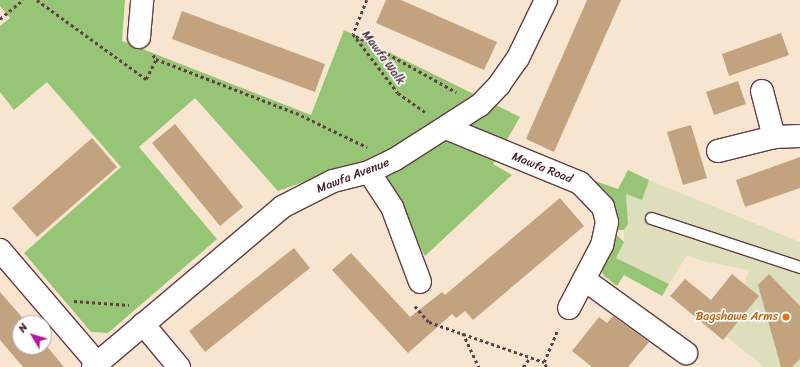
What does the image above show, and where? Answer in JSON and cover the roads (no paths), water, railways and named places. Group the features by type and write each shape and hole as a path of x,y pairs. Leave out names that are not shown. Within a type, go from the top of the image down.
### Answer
{"street":[{"path":"139,37 142,0"},
{"name":"Mawfa Avenue","path":"0,250 95,365 282,207 333,181 370,172 394,160 480,105 499,85 518,58 546,0"},
{"path":"762,91 774,137"},
{"name":"Mawfa Road","path":"446,128 580,183 603,207 607,222 602,245 569,308"},
{"path":"718,151 774,137 800,136"},
{"path":"370,172 392,207 420,282"},
{"path":"585,280 686,353"},
{"path":"143,324 179,367"}],"lane":[{"path":"651,218 800,267"}],"place":[{"name":"Bagshawe Arms","path":"786,317"}]}
